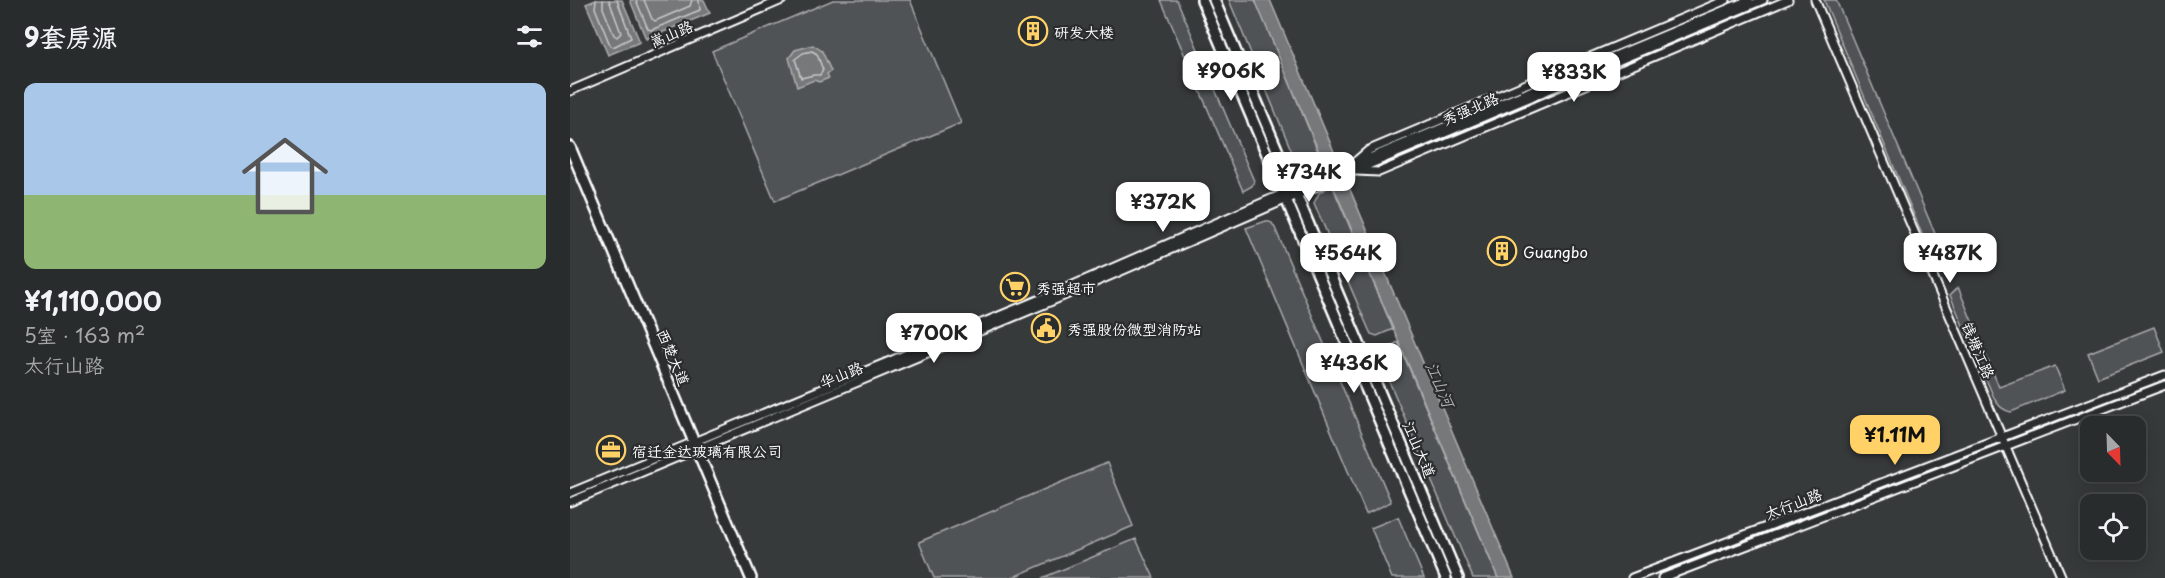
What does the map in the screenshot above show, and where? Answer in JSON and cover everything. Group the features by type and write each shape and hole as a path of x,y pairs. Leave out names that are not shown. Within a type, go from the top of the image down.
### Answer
{"main road":[{"name":"江山大道","path":"1202,0 1291,194 1458,578"},
{"name":"江山大道","path":"1214,0 1446,578"},
{"name":"西楚大道","path":"570,147 751,578"}],"street":[{"name":"嵩山路","path":"570,91 782,0"},
{"path":"1351,169 1369,150 1726,0"},
{"name":"秀强北路","path":"1291,194 1749,0"},
{"name":"秀强北路","path":"1351,169 1763,0"},
{"path":"1351,169 1379,172 1788,0"},
{"name":"钱塘江路","path":"1815,0 2062,578"},
{"name":"华山路","path":"570,493 1053,301 1291,194"},
{"name":"太行山路","path":"1632,578 2165,375"},
{"name":"太行山路","path":"1662,578 2165,385"},
{"name":"华山路","path":"570,502 694,445"}],"shaded area":[{"path":"833,0 910,0 961,123 775,201 712,51"},
{"path":"1161,0 1177,0 1254,181 1252,186 1243,191"},
{"path":"1229,0 1256,0 1326,171 1310,176 1299,169"},
{"path":"1824,0 1836,0 1947,262 1932,258"},
{"path":"1332,185 1393,329 1377,336 1371,334 1369,330 1314,203 1319,193"},
{"path":"1266,221 1272,223 1275,228 1391,502 1366,514 1246,228"},
{"path":"1958,287 1999,387 2055,366 2065,390 2011,412 2000,406 1995,400 1950,295"},
{"path":"2154,327 2164,352 2098,378 2088,353"},
{"path":"1398,342 1498,578 1473,578 1380,360 1382,351"},
{"path":"1107,463 1133,526 1011,578 934,578 919,542"},
{"path":"1398,517 1424,578 1392,578 1371,528"},
{"path":"1136,539 1154,578 1042,578"}],"water":[{"path":"596,0 622,0 640,42 608,55 586,4"},
{"path":"630,0 704,0 710,13 646,39"},
{"path":"1255,0 1270,0 1514,578 1498,578"},
{"path":"813,45 822,51 831,71 827,74 829,78 819,82 814,80 797,87 789,58 795,50"}],"place":[{"name":"研发大楼","path":"1033,31"},
{"name":"Guangbo","path":"1502,251"},
{"name":"秀强超市","path":"1015,287"},
{"name":"秀强股份微型消防站","path":"1046,328"},
{"name":"宿迁金达玻璃有限公司","path":"611,450"}],"water label":[{"name":"江山河","path":"1441,384"}]}
